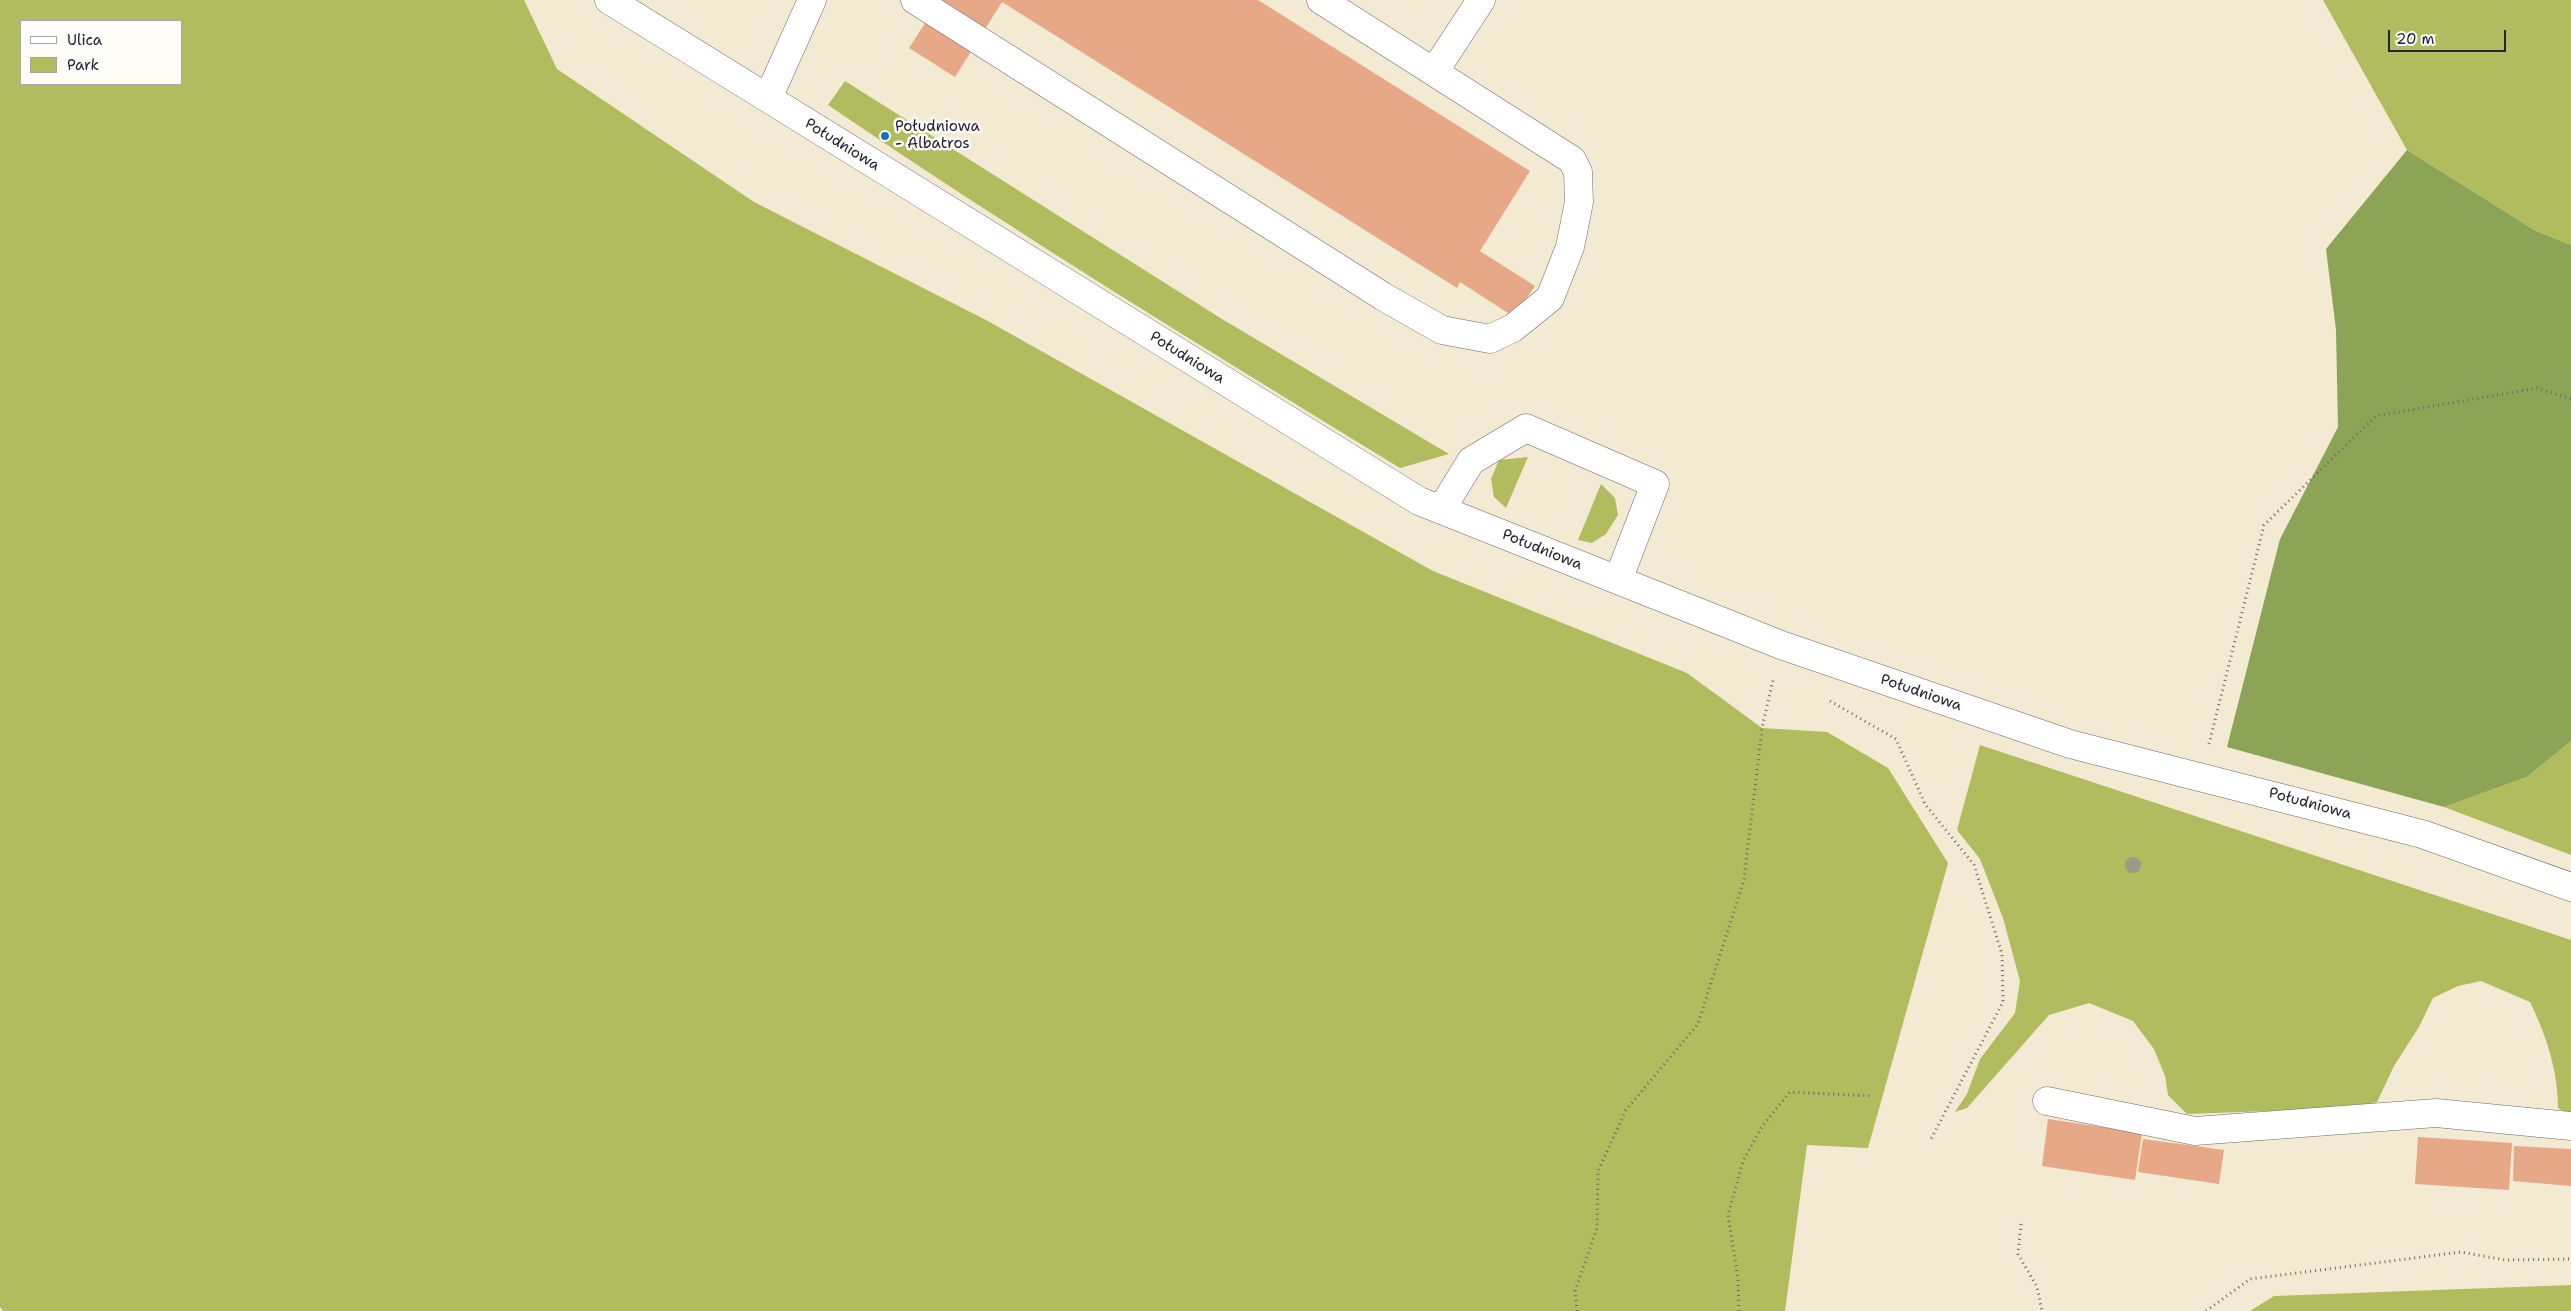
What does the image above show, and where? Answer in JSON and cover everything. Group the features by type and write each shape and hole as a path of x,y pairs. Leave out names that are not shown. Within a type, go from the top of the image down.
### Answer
{"street":[{"name":"Południowa","path":"609,0 1419,501 1782,645 2070,744 2422,834 2571,888"},
{"path":"768,98 812,0"},
{"path":"914,0 1384,297 1442,330 1490,340 1513,328 1550,298 1570,247 1580,202 1578,172 1572,160 1321,0"},
{"path":"1434,72 1481,0"},
{"path":"1441,510 1471,461 1526,428 1655,484 1618,580"},
{"path":"2047,1100 2195,1131 2436,1113 2571,1126"}],"path":[{"path":"2200,776 2264,525 2376,416 2537,388 2571,399"},
{"path":"1576,1311 1575,1291 1597,1228 1598,1171 1626,1110 1698,1024 1744,880 1762,728 1782,645"},
{"path":"1827,699 1896,739 1925,804 1974,864 2002,954 2003,1002 1931,1139"},
{"path":"1739,1311 1738,1280 1728,1214 1742,1161 1763,1125 1790,1092 1872,1096"},
{"path":"2021,1224 2018,1254 2037,1287 2042,1311"},
{"path":"2206,1311 2250,1280 2461,1252 2504,1260 2571,1259"}],"green space":[{"path":"0,0 524,0 557,69 754,202 986,320 1433,571 1687,673 1762,728 1827,732 1888,768 1948,863 1868,1148 1807,1145 1785,1311 3,1311 0,1307"},
{"path":"2323,0 2571,0 2571,245 2536,231 2407,150"},
{"path":"845,81 1222,319 1449,454 1400,468 1255,379 1040,245 828,105"},
{"path":"2407,150 2536,231 2571,245 2571,741 2527,777 2444,807 2227,747 2280,539 2338,427 2336,330 2326,249"},
{"path":"1528,457 1506,508 1494,497 1491,479 1499,460"},
{"path":"1601,484 1615,498 1618,515 1606,534 1592,543 1578,540"},
{"path":"2571,741 2571,855 2444,807 2527,777"},
{"path":"1980,745 2571,940 2571,1116 2558,1108 2556,1080 2550,1053 2530,1002 2481,981 2458,986 2433,998 2419,1027 2394,1066 2377,1102 2352,1108 2187,1114 2168,1095 2165,1076 2154,1049 2133,1021 2089,1003 2049,1015 1967,1108 1955,1112 1967,1094 1980,1059 2015,1013 2020,981 2003,918 1980,859 1957,830"},
{"path":"2571,1285 2571,1311 2250,1311 2274,1296"}],"building":[{"path":"940,0 1258,0 1530,171 1480,251 1535,286 1526,299 1508,313 1460,282 1457,288 1002,2 955,77 909,48"},
{"path":"2048,1119 2142,1133 2135,1180 2042,1166"},
{"path":"2418,1137 2512,1143 2509,1190 2415,1184"},
{"path":"2143,1139 2224,1150 2219,1184 2138,1172"},
{"path":"2514,1146 2571,1149 2571,1186 2513,1181"}],"place":[{"name":"Południowa - Albatros","path":"885,136"}]}
